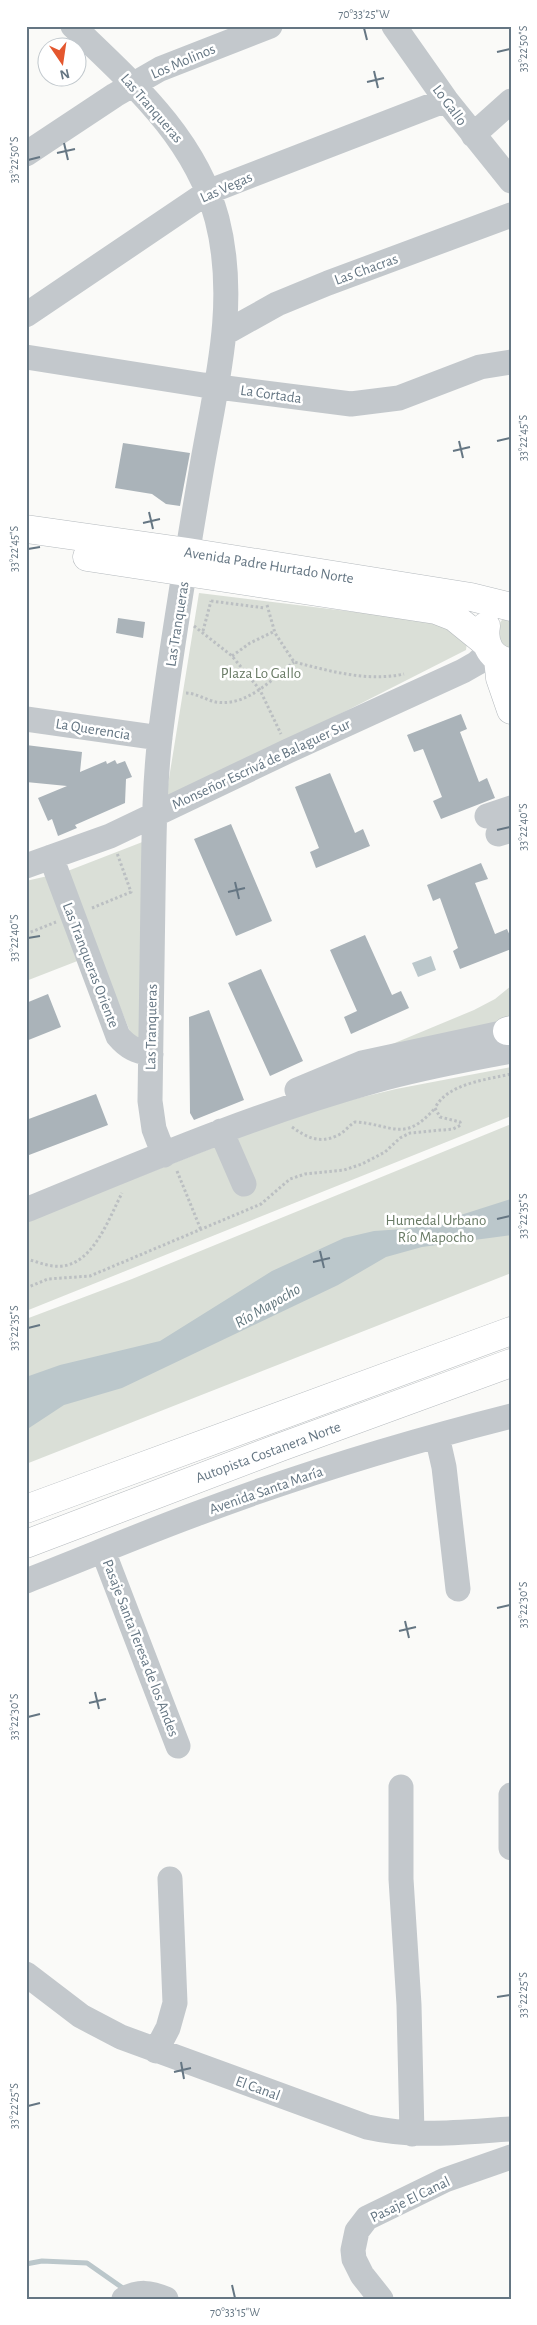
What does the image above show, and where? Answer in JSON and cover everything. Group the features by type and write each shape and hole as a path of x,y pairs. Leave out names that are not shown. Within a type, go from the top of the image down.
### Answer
{"main road":[{"name":"Avenida Padre Hurtado Norte","path":"26,529 187,562 266,596 436,610 454,617 496,654"},
{"name":"Avenida Padre Hurtado Norte","path":"26,548 187,562 471,597 511,607"},
{"path":"511,607 497,612 490,618 486,626 496,654 500,678 511,710"},
{"path":"439,1357 478,1332 511,1315"},
{"name":"Autopista Costanera Norte","path":"26,1509 511,1331"},
{"name":"Autopista Costanera Norte","path":"26,1544 281,1447 511,1363"}],"street":[{"name":"Las Tranqueras","path":"73,26 134,84 176,133 199,170 208,192 220,233 225,264 227,302 225,333 160,738 155,813 150,1101 154,1129 170,1162"},
{"name":"Los Molinos","path":"26,154 160,69 270,26"},
{"name":"Lo Gallo","path":"394,26 446,100 511,181"},
{"name":"Las Vegas","path":"26,315 208,192 446,100"},
{"path":"473,135 511,101"},
{"name":"Las Chacras","path":"225,333 277,304 511,215"},
{"name":"La Cortada","path":"26,357 334,403 367,403 399,398 480,367 511,362"},
{"name":"Monseñor Escrivá de Balaguer Sur","path":"26,866 110,836 288,750 463,671 496,654"},
{"name":"La Querencia","path":"26,719 160,738"},
{"path":"499,827 511,808"},
{"name":"Las Tranqueras Oriente","path":"51,857 118,1036 126,1046 151,1054"},
{"path":"26,1210 170,1162 228,1129 250,1112 263,1105 362,1063 510,1036"},
{"path":"228,1129 244,1184"},
{"name":"Avenida Santa María","path":"26,1581 242,1497 437,1436 511,1416"},
{"path":"437,1436 444,1466 458,1589"},
{"name":"Pasaje Santa Teresa de los Andes","path":"103,1551 178,1746"},
{"path":"401,1787 400,1879 409,2005 412,2134"},
{"path":"511,1795 511,1848"},
{"path":"156,2051 168,2028 175,2003 170,1879"},
{"name":"El Canal","path":"26,1974 81,2016 121,2038 351,2121 394,2133 412,2134 511,2129"},
{"name":"Pasaje El Canal","path":"381,2299 362,2275 354,2259 354,2240 362,2224 374,2213 445,2180 511,2157"},
{"path":"124,2299 132,2295 148,2293 166,2299"}],"path":[{"path":"203,631 213,595"},
{"path":"211,601 266,596 274,631 294,662 337,674 390,677 407,674"},
{"path":"178,617 203,631 232,656 260,690 288,750"},
{"path":"232,656 250,643 274,631"},
{"path":"167,692 189,693 217,702 238,700 260,690 294,662"},
{"path":"26,934 131,892 110,836"},
{"path":"287,1124 306,1137 321,1140 338,1136 355,1122 368,1123 394,1130 411,1127 423,1122 439,1101 452,1092 475,1082 511,1074"},
{"path":"26,1288 48,1280 90,1276 261,1204 290,1179 305,1174 344,1170 362,1164 385,1152 400,1138 410,1133 453,1130 461,1126 460,1122 440,1117 435,1108"},
{"path":"170,1162 201,1230"},
{"path":"26,1259 54,1266 74,1264 97,1242 122,1192"}],"green space":[{"name":"Plaza Lo Gallo","path":"199,593 437,622 467,643 466,650 165,803"},
{"path":"511,617 511,651 502,648 496,627 503,619"},
{"path":"145,841 142,1036 138,1039 133,1039 98,953 26,981 26,881 65,872"},
{"path":"511,986 511,1026 349,1062 474,1010 495,999"},
{"path":"511,1067 511,1116 26,1311 26,1221 309,1110 396,1089"},
{"name":"Humedal Urbano Río Mapocho","path":"511,1124 511,1273 26,1464 26,1319 132,1279"}],"water":[{"path":"431,956 436,970 418,977 412,963"},
{"name":"Río Mapocho","path":"511,1199 511,1235 422,1247 386,1257 338,1285 122,1388 64,1405 26,1430 26,1377 60,1365 160,1341 272,1271 344,1238 374,1231 403,1229 445,1220"}],"building":[{"path":"123,443 190,453 180,506 166,504 152,494 115,488"},
{"path":"118,618 145,622 143,638 116,633"},
{"path":"461,714 467,729 460,732 479,782 487,778 495,798 441,819 433,801 442,797 423,749 414,752 407,735"},
{"path":"26,745 82,752 80,772 106,761 107,764 115,760 117,764 125,761 132,777 126,779 125,803 75,825 77,828 58,836 52,819 48,821 38,798 67,786 26,782"},
{"path":"330,773 355,833 363,829 370,846 316,868 310,852 319,848 295,787"},
{"path":"231,824 272,921 236,936 194,839"},
{"path":"481,863 488,879 475,883 495,934 507,929 511,938 511,949 460,969 453,951 458,948 440,898 433,901 427,885"},
{"path":"365,935 392,995 401,991 409,1008 351,1034 344,1017 357,1011 330,950"},
{"path":"261,969 303,1061 270,1076 228,983"},
{"path":"48,994 61,1027 26,1041 26,1003"},
{"path":"209,1010 244,1100 194,1120 190,1113 189,1017"},
{"path":"96,1094 108,1125 29,1155 26,1147 26,1120"}],"waterway":[{"path":"26,2264 42,2261 87,2263 127,2291"}]}
